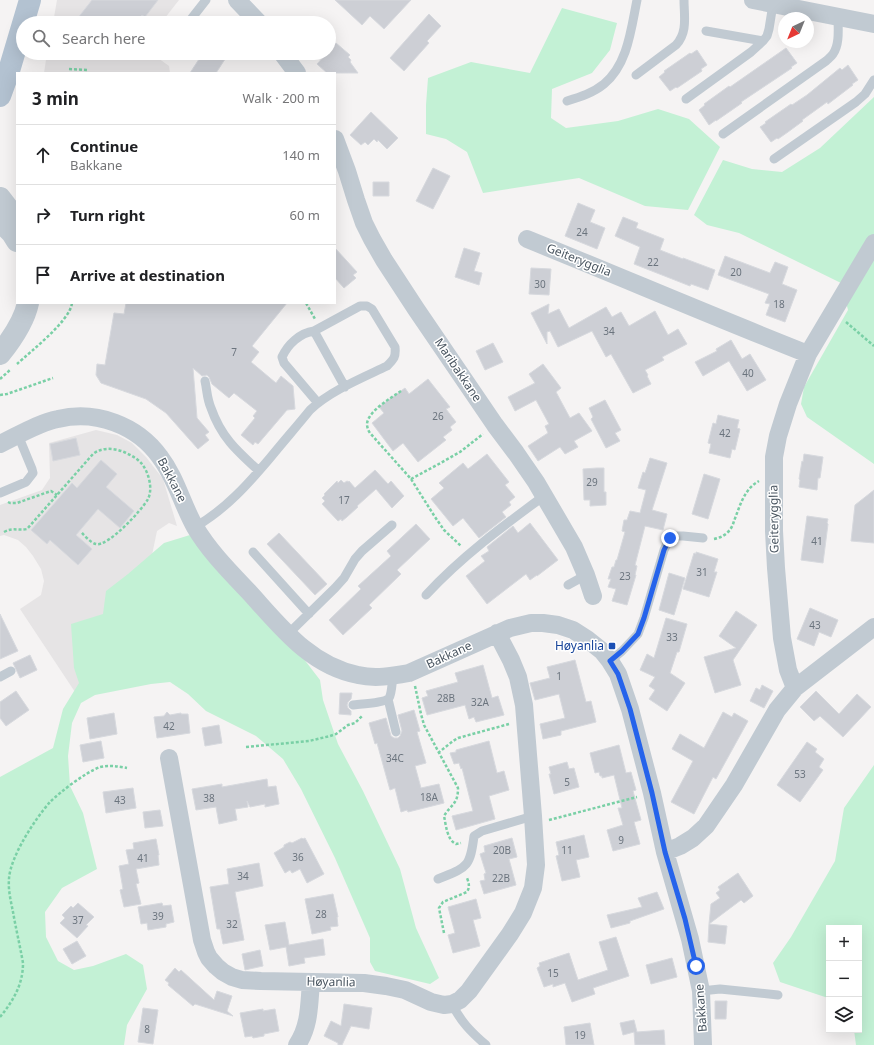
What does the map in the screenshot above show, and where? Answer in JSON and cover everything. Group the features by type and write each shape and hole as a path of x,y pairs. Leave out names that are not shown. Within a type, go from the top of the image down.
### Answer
{"main road":[{"path":"0,47 16,0"},
{"path":"25,16 30,0"},
{"path":"0,96 16,47"}],"street":[{"path":"237,0 252,16"},
{"path":"753,0 874,24"},
{"path":"287,60 296,72"},
{"name":"Maribakkane","path":"336,142 358,206 372,239 401,286 495,425 524,464 544,496 574,547 593,596"},
{"path":"0,198 16,219"},
{"path":"0,221 16,239"},
{"name":"Geiterygglia","path":"527,239 808,354"},
{"name":"Geiterygglia","path":"795,688 788,670 782,638 774,538 774,457 778,436 788,404 808,354 874,243"},
{"path":"0,354 17,330 26,312 28,304"},
{"name":"Bakkane","path":"0,444 46,422 59,418 72,417 87,417 115,422 138,434 150,444 161,457 171,474 195,526 207,544 288,634 315,658 328,665 358,675 374,677 409,673 497,633 531,623 558,625 573,630 602,651 618,674 630,709 652,793 665,852 690,939 700,991 703,1045"},
{"path":"665,852 680,846 693,838 706,826 734,785 777,710 795,688 874,626"},
{"path":"452,1004 460,1000 469,991 510,934 523,913 533,888 536,865 524,705 518,677 497,633"},
{"name":"Høyanlia","path":"169,758 202,940 209,958 223,972 242,980 364,983 386,986 404,990 431,1002 444,1005 452,1004"},
{"path":"302,1042 307,1022 311,982"}],"lane":[{"path":"193,16 206,0"},
{"path":"567,101 596,90 616,71 628,42 638,0"},
{"path":"636,75 676,45 681,39 685,27 684,0"},
{"path":"686,99 751,52 763,41 767,36 769,29 773,4"},
{"path":"723,134 834,54 838,37 838,17"},
{"path":"706,31 763,41"},
{"path":"774,159 856,102 865,94 874,80"},
{"path":"195,526 207,520 231,501 247,485 310,410 318,403 327,396 387,366 394,360 396,354 395,347 372,309 367,306 360,306 317,329 306,332 294,340 282,356 284,363 318,403"},
{"path":"317,329 345,388"},
{"path":"205,381 210,407 224,435 235,450 259,471"},
{"path":"1,493 26,482 33,473 18,435"},
{"path":"426,595 441,579 470,554 510,521 544,496"},
{"path":"288,634 344,578 355,559 362,551 392,525"},
{"path":"610,661 638,634 664,550 670,538 674,536 703,538"},
{"path":"253,552 309,614"},
{"path":"568,585 586,575"},
{"path":"0,677 11,671"},
{"path":"353,705 388,699 391,696 393,676"},
{"path":"388,699 396,732"},
{"path":"438,879 465,866 470,860 474,836 482,831 533,820"},
{"path":"700,991 720,989 778,996"},
{"path":"452,1004 474,1040 486,1045"}],"path":[{"path":"69,69 87,70"},
{"path":"0,379 59,325 72,307 72,304"},
{"path":"306,304 317,329"},
{"path":"834,312 874,346"},
{"path":"0,395 53,378"},
{"path":"401,391 373,412 367,423 368,429 411,479 444,530 470,554"},
{"path":"411,479 460,452 495,425"},
{"path":"4,532 11,529 27,529 96,451 116,449 137,459 142,464 149,481 150,492 147,500 121,530 102,544 94,544 82,532"},
{"path":"703,538 715,539 728,532 732,527 744,495 758,481 774,478"},
{"path":"1,493 4,499 10,503 17,503 51,491 57,495"},
{"path":"415,684 424,725 458,788 458,796 456,801 444,816 450,838 452,842 456,844 473,841"},
{"path":"246,747 308,741 336,734 344,727 354,723 363,715 363,704"},
{"path":"438,753 458,738 525,719"},
{"path":"0,1018 15,996 23,972 23,963 8,880 10,869 16,854 34,822 51,802 78,779 99,768 110,765 127,768"},
{"path":"533,820 652,793"},
{"path":"444,934 439,908 443,902 464,894 469,889 465,866"}],"shaded area":[{"path":"57,0 179,0 166,16 54,16"},
{"path":"46,60 161,60 169,66 170,72 44,72"},
{"path":"96,430 117,435 132,443 146,457 163,479 177,526 169,523 157,531 148,574 75,692 20,609 41,595 44,581 41,569 26,547 18,540 4,535 0,536 0,505 42,490 50,478 49,443"}],"green space":[{"path":"562,8 617,23 610,50 592,73 552,89 551,118 566,128 618,121 658,109 689,119 720,147 688,210 645,206 579,178 483,193 467,152 446,139 426,134 428,78 471,62 530,73"},
{"path":"874,97 874,464 807,417 801,404 804,387 848,310 841,283 739,233 707,225 694,215 723,160 752,169 782,172 820,148"},
{"path":"190,535 300,654 320,680 323,700 338,744 363,791 400,869 416,928 439,978 430,984 375,971 370,962 370,938 335,858 301,789 283,759 256,736 206,711 188,694 170,682 151,684 95,695 81,703 72,723 68,756 70,786 83,813 97,869 62,888 45,912 46,937 58,961 74,970 93,966 126,954 143,965 147,989 127,1025 124,1045 0,1045 0,777 53,748 63,709 79,683 74,668 71,624 103,614 106,591 164,543"},
{"path":"874,765 874,1045 856,1045 854,1033 862,1033 862,925 826,925 826,997 780,982 773,963 791,937 835,861 844,808"}],"building":[{"path":"92,0 158,0 146,16 79,16"},
{"path":"335,0 411,0 384,29 370,16 362,25"},
{"path":"429,14 441,26 427,41 429,43 404,71 390,58"},
{"path":"336,43 350,55 348,57 351,60 350,62 358,73 326,72 317,64 321,60 336,60"},
{"path":"786,48 797,63 791,67 792,68 709,125 699,110 705,105 704,104 729,86 730,87"},
{"path":"697,50 707,65 701,69 702,71 670,91 659,77 665,72 664,71 690,53 691,54"},
{"path":"198,60 224,60 217,72 191,72"},
{"path":"848,65 858,80 852,84 853,85 828,104 827,102 802,120 803,121 778,139 777,138 771,142 760,127 766,123 765,122 807,95 840,68 842,70"},
{"path":"371,112 398,138 387,149 378,140 377,142 374,139 368,145 365,142 361,145 350,135"},
{"path":"433,168 450,176 433,209 416,201"},
{"path":"373,182 389,182 389,196 373,196"},
{"path":"578,203 595,210 590,222 605,228 597,249 565,236"},
{"path":"623,217 638,223 636,228 664,239 660,250 715,270 708,290 691,284 690,286 634,264 640,247 615,236"},
{"path":"464,248 480,253 474,271 482,273 479,285 455,277"},
{"path":"336,249 357,272 353,275 356,278 344,288 336,279"},
{"path":"725,256 770,273 775,262 788,267 782,284 797,290 785,322 766,315 770,304 765,303 769,294 718,275"},
{"path":"531,268 551,269 549,295 529,294"},
{"path":"126,304 286,304 252,346 259,352 251,362 276,383 281,376 293,386 295,409 287,410 258,444 255,442 253,445 241,435 255,418 253,416 257,411 234,393 229,398 212,384 207,375 202,376 193,368 197,418 209,432 205,435 209,440 198,449 166,413 146,399 101,383 96,375 97,364 105,365 114,313 124,314"},
{"path":"549,304 548,314 559,309 569,328 606,307 612,317 621,312 629,326 655,311 668,335 678,329 687,344 662,357 664,360 645,370 651,384 633,393 611,354 606,357 592,331 558,347 550,331 547,332 547,344 531,313"},
{"path":"731,340 742,359 750,354 766,380 747,391 729,361 703,376 695,362 717,351 716,349"},
{"path":"493,343 503,362 485,370 476,351"},
{"path":"543,364 561,388 556,392 570,418 579,413 592,431 574,441 578,447 565,454 560,447 538,461 528,446 548,433 545,426 549,424 536,400 515,411 508,397 535,383 529,374"},
{"path":"428,379 450,407 446,409 456,422 450,427 452,430 443,437 446,440 418,462 403,443 393,451 372,423 384,413 379,407 405,388 409,394"},
{"path":"605,400 621,430 615,433 620,441 606,448 591,419 593,417 589,408"},
{"path":"718,415 739,420 737,428 740,429 735,450 732,449 730,458 709,453 711,444 708,443 713,423 716,424"},
{"path":"76,438 80,455 53,461 50,444"},
{"path":"487,454 509,482 505,485 515,497 509,502 511,505 502,512 506,517 479,538 463,518 453,526 431,499 444,488 439,483 463,463 468,469"},
{"path":"804,454 823,457 817,490 799,487"},
{"path":"650,458 667,463 652,510 667,514 663,530 645,526 635,565 637,566 636,575 627,605 612,601 616,589 608,587 611,579 608,579 612,567 614,567 617,560 625,532 622,531 624,520 627,520 630,511 640,513 646,490 638,488 643,472 645,473"},
{"path":"101,460 117,474 106,487 134,511 120,528 98,509 76,535 92,549 78,565 50,540 47,544 31,530 72,483 77,488"},
{"path":"604,468 604,492 606,492 606,505 590,506 590,500 584,500 583,469"},
{"path":"375,470 388,484 391,481 404,496 392,508 376,489 347,517 342,521 341,519 338,521 322,504 325,501 322,498 325,495 324,494 337,481 338,483 341,480 344,483 349,481 355,488"},
{"path":"704,474 720,479 708,519 692,514"},
{"path":"874,490 874,543 851,541 855,505"},
{"path":"807,516 828,519 823,563 801,560"},
{"path":"530,523 558,560 530,580 526,574 487,604 466,576 485,561 481,556 489,551 487,547 513,526 518,533"},
{"path":"416,524 430,539 397,570 401,574 369,605 372,608 343,635 329,620 361,589 358,586 391,556 387,551"},
{"path":"279,533 327,584 315,595 267,544"},
{"path":"696,552 718,559 714,572 717,572 709,597 683,589 694,553 696,554"},
{"path":"669,573 685,578 674,615 659,610"},
{"path":"810,608 838,620 831,637 819,632 814,646 797,639"},
{"path":"736,611 757,625 733,660 741,685 715,693 704,657 736,648 719,636"},
{"path":"0,614 18,651 0,659"},
{"path":"666,618 687,624 679,652 677,652 670,673 685,683 667,711 649,699 655,690 649,686 655,677 640,670 647,654 654,658"},
{"path":"30,655 37,670 20,678 13,663"},
{"path":"575,660 586,702 591,701 596,722 561,731 561,735 543,739 540,724 565,718 559,694 535,700 530,683 550,678 547,667"},
{"path":"483,665 492,698 498,696 504,715 476,722 474,717 469,719 465,705 427,715 422,698 428,696 426,691 458,682 455,673"},
{"path":"762,685 773,691 764,708 750,701 756,688 760,690"},
{"path":"16,691 29,710 6,726 0,718 0,702"},
{"path":"816,691 839,714 857,694 871,707 843,737 820,716 814,721 800,707"},
{"path":"340,693 352,693 351,699 347,705 351,711 351,715 339,714"},
{"path":"414,710 420,731 417,732 426,763 415,766 421,788 439,784 444,803 408,812 407,810 401,812 395,788 390,790 377,743 375,744 369,723 386,718 391,736 398,738 402,731 398,715"},
{"path":"167,712 170,715 181,713 188,714 190,733 157,738 154,717 164,716"},
{"path":"723,712 732,717 734,713 748,721 716,779 713,777 694,814 671,802 693,761 672,749 680,734 704,748"},
{"path":"114,713 117,734 90,739 87,718"},
{"path":"219,725 222,743 205,746 202,728"},
{"path":"101,741 104,758 83,762 80,745"},
{"path":"489,741 497,773 504,771 509,790 489,796 495,819 456,830 452,816 473,811 462,768 461,769 459,763 454,764 450,753"},
{"path":"807,742 817,749 815,752 824,759 819,767 823,770 800,802 777,785"},
{"path":"619,745 626,773 631,772 636,790 633,791 641,820 634,822 640,844 613,851 607,830 623,825 618,808 622,808 614,775 602,778 599,772 595,773 590,753"},
{"path":"567,762 569,769 574,768 579,787 554,794 549,774 551,774 549,767"},
{"path":"267,779 268,787 276,786 279,804 265,807 265,804 250,807 247,801 248,807 235,809 237,820 219,824 216,807 196,810 192,789 222,784 222,787"},
{"path":"133,788 136,808 106,813 103,792"},
{"path":"160,810 163,826 145,828 143,812"},
{"path":"584,835 589,857 576,860 580,877 562,881 556,856 559,855 556,842"},
{"path":"305,838 324,874 307,883 300,869 292,873 290,870 285,873 274,853 284,847 284,845"},
{"path":"512,838 517,857 509,859 516,885 484,894 480,881 485,880 484,874 486,873 480,854 485,852 484,846"},
{"path":"156,839 159,865 136,869 139,883 136,884 141,904 124,907 120,890 123,889 119,866 129,864 126,850 134,849 133,843"},
{"path":"259,863 263,886 235,892 244,940 223,944 220,929 217,929 210,887 229,884 227,869"},
{"path":"738,873 753,896 744,903 741,900 709,924 711,904 720,898 716,893 720,890 718,887"},
{"path":"657,892 664,909 630,921 630,923 611,928 607,915 642,907 638,898"},
{"path":"333,894 338,917 338,926 330,927 331,930 312,934 305,899"},
{"path":"476,899 481,918 473,920 480,946 453,953 448,935 455,933 448,907"},
{"path":"78,903 94,917 77,938 60,923 65,918 62,915 71,906 73,908"},
{"path":"162,903 163,906 171,905 174,922 166,924 166,927 148,930 147,923 141,924 138,907"},
{"path":"285,922 289,945 323,939 325,955 304,958 305,963 289,966 286,947 270,950 265,925"},
{"path":"709,924 727,926 725,944 708,942"},
{"path":"616,937 629,976 593,988 595,994 572,1002 565,983 553,987 553,984 544,987 537,968 540,966 539,963 569,953 578,980 608,970 599,942"},
{"path":"77,941 86,956 72,964 63,949"},
{"path":"260,950 263,966 245,970 242,954"},
{"path":"672,958 677,977 651,984 646,965"},
{"path":"175,968 179,972 181,970 214,1000 217,991 232,996 227,1011 233,1016 195,1004 193,1006 168,985 169,983 165,980"},
{"path":"715,1001 727,1001 726,1019 715,1019"},
{"path":"344,1004 372,1008 369,1029 351,1026 342,1045 338,1045 338,1043 324,1036 331,1021 341,1026"},
{"path":"143,1008 158,1010 153,1044 138,1042"},
{"path":"263,1009 263,1011 275,1009 279,1031 253,1038 252,1036 245,1037 240,1013"},
{"path":"634,1020 637,1032 664,1030 665,1045 635,1045 634,1032 623,1035 620,1023"},
{"path":"590,1023 594,1045 566,1045 564,1027"}],"place":[{"name":"Høyanlia","path":"612,646"}],"route":[{"path":"670,538 664,550 638,634 632,642 610,661 618,674 630,709 652,793 665,852 685,919 696,966"}]}
